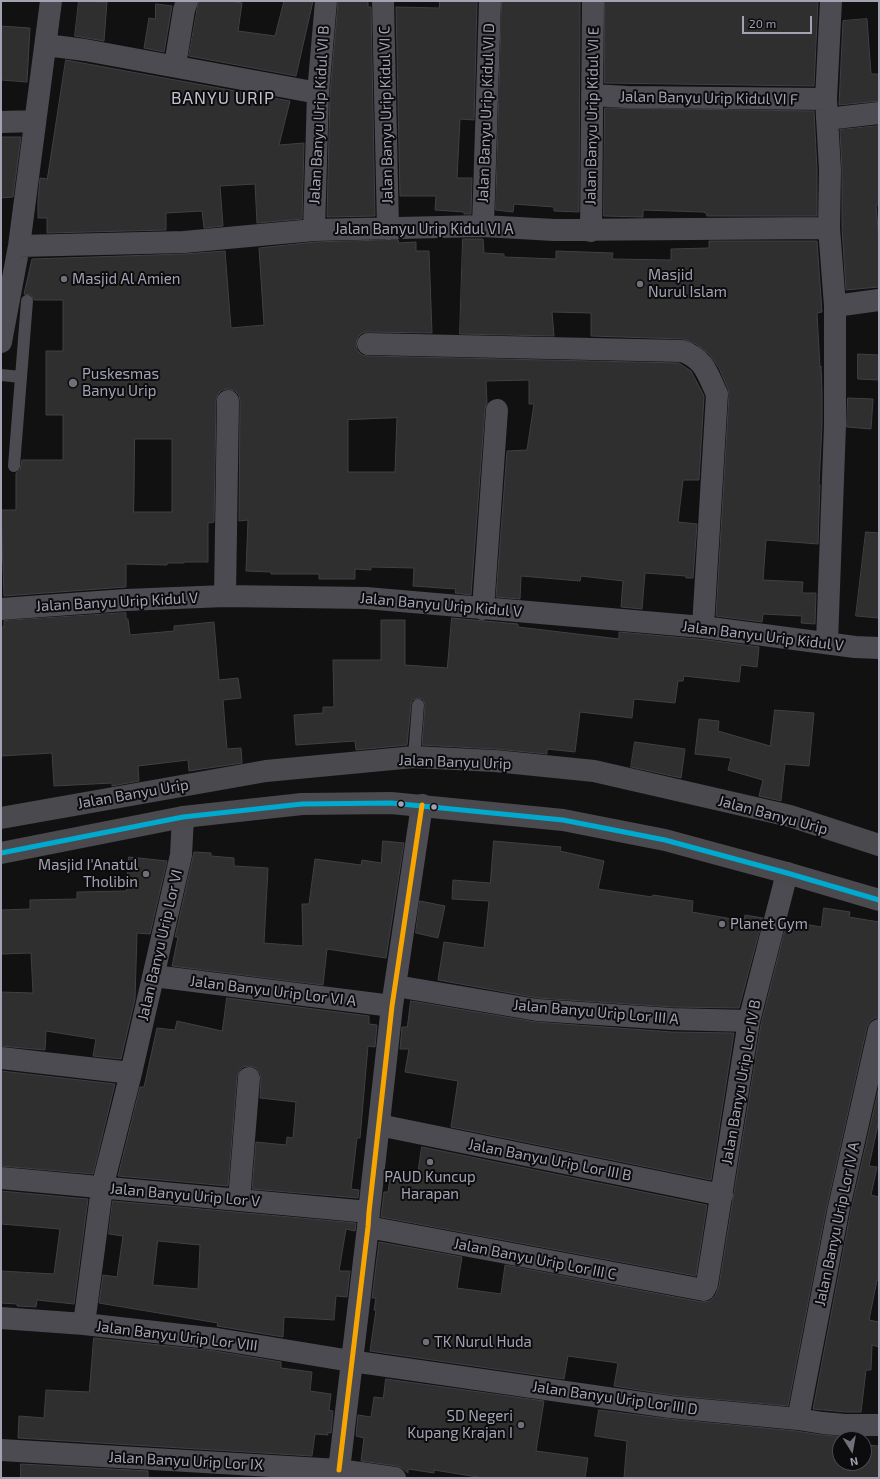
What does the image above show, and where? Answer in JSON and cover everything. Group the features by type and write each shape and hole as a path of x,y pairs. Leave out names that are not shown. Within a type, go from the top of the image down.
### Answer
{"main road":[{"name":"Jalan Banyu Urip","path":"1,818 266,771 414,757 495,761 594,772 790,816 879,845"},
{"path":"1,853 183,817 302,804 391,803 563,820 665,840 788,873 879,900"}],"street":[{"path":"1,342 19,246 51,1"},
{"path":"175,66 184,10 187,1"},
{"name":"Jalan Banyu Urip Kidul VI B","path":"314,230 318,93 326,1"},
{"name":"Jalan Banyu Urip Kidul VI C","path":"383,1 388,229"},
{"name":"Jalan Banyu Urip Kidul VI D","path":"483,226 490,1"},
{"name":"Jalan Banyu Urip Kidul VI E","path":"591,231 593,1"},
{"path":"827,642 835,425 835,306 829,228 830,170 827,109 831,1"},
{"path":"46,45 85,50 318,93"},
{"name":"Jalan Banyu Urip Kidul VI F","path":"592,95 879,113"},
{"path":"1,122 35,121"},
{"name":"Jalan Banyu Urip Kidul VI A","path":"19,246 184,242 314,230 483,226 591,231 829,228"},
{"path":"835,306 879,300"},
{"path":"368,344 682,351 692,354 702,364 717,394 703,628"},
{"path":"225,596 228,401"},
{"path":"483,609 497,410"},
{"name":"Jalan Banyu Urip Kidul V","path":"1,609 126,600 225,596 366,598 703,628 827,642 855,647 879,648"},
{"path":"339,1470 394,996 422,805"},
{"name":"Jalan Banyu Urip Lor VI","path":"84,1324 102,1188 131,1073 181,855 183,817"},
{"name":"Jalan Banyu Urip Lor IV B","path":"701,1290 704,1290 708,1284 749,1021 788,873"},
{"name":"Jalan Banyu Urip Lor VI A","path":"154,976 394,996"},
{"name":"Jalan Banyu Urip Lor III A","path":"394,996 537,1010 749,1021"},
{"name":"Jalan Banyu Urip Lor IV A","path":"798,1419 838,1212 879,1030"},
{"path":"1,1058 131,1073"},
{"path":"239,1200 249,1078"},
{"name":"Jalan Banyu Urip Lor III B","path":"379,1126 722,1195"},
{"name":"Jalan Banyu Urip Lor V","path":"1,1178 239,1200 368,1220"},
{"name":"Jalan Banyu Urip Lor III C","path":"368,1220 701,1290"},
{"name":"Jalan Banyu Urip Lor VIII","path":"1,1318 84,1324 217,1339 351,1361"},
{"name":"Jalan Banyu Urip Lor III D","path":"351,1361 670,1407 845,1425 879,1425"},
{"name":"Jalan Banyu Urip Lor IX","path":"1,1450 339,1470 395,1478"}],"lane":[{"path":"14,466 27,301"},
{"path":"1,375 21,377"},
{"path":"414,757 418,705"}],"building":[{"path":"79,1 107,2 104,41 75,36"},
{"path":"199,1 229,1 242,3 238,31 275,36 284,1 313,1 296,76 189,56"},
{"path":"368,1 368,7 371,7 375,216 327,217 330,94 338,2"},
{"path":"440,1 477,1 474,120 460,119 457,178 472,178 471,214 464,214 464,212 435,210 436,196 400,196 396,7 439,8"},
{"path":"502,1 580,1 579,212 554,211 554,207 514,204 513,212 496,210"},
{"path":"605,1 818,1 814,86 605,83"},
{"path":"156,4 172,6 164,52 144,48 149,18 155,19"},
{"path":"867,19 871,74 879,74 879,101 839,105 843,21"},
{"path":"1,26 30,28 27,82 1,80"},
{"path":"66,60 290,101 279,145 304,143 302,219 257,223 255,184 220,186 223,226 204,228 202,211 166,213 166,230 47,233 47,218 38,218 40,178 47,179"},
{"path":"605,108 814,111 817,170 817,216 707,216 706,213 703,212 643,210 643,217 604,216"},
{"path":"879,126 879,205 876,205 879,240 879,287 846,290 842,228 840,130"},
{"path":"1,137 21,137 13,197 1,198"},
{"path":"463,239 483,239 484,253 504,254 504,257 556,259 556,251 613,253 612,259 671,260 671,249 709,248 709,241 817,241 822,312 817,313 822,391 818,544 766,540 763,580 803,582 802,593 816,593 815,624 801,623 802,616 763,614 762,622 716,616 729,395 719,368 709,354 696,344 683,339 591,336 591,313 552,312 554,336 460,334"},
{"path":"398,240 399,243 416,242 416,251 429,251 432,333 362,333 358,337 356,343 357,350 362,355 679,363 691,371 704,396 699,480 683,480 678,522 697,524 693,578 686,578 686,576 645,573 642,609 621,607 623,581 581,576 580,581 521,576 520,599 496,597 507,451 527,450 534,404 529,404 529,380 486,381 487,403 485,409 471,595 455,593 456,589 413,586 414,568 371,567 371,570 355,569 355,579 319,579 319,574 271,574 271,572 246,571 248,520 239,521 240,401 239,395 235,391 228,389 222,390 218,394 216,401 214,522 208,523 208,562 167,563 167,565 126,564 126,587 4,596 1,510 16,510 16,473 20,470 22,460 63,460 63,415 46,415 46,351 63,351 63,300 34,300 31,295 24,294 32,259 184,254 225,251 231,328 264,325 259,248 315,242","holes":["397,418 395,472 348,472 348,420","135,439 172,439 172,512 134,512"]},
{"path":"858,354 879,355 879,380 858,379"},
{"path":"848,398 873,399 871,429 847,427"},
{"path":"866,532 879,533 879,618 856,616"},
{"path":"126,613 130,635 174,631 174,626 214,622 219,680 238,678 241,698 223,700 227,749 241,748 242,763 189,771 188,760 138,766 139,781 112,786 112,783 54,786 52,753 1,756 1,627 4,627 4,621"},
{"path":"452,618 518,624 518,627 619,639 619,632 708,640 759,647 757,667 741,665 739,682 684,676 683,681 678,681 675,703 634,699 632,718 580,712 575,752 547,749 547,754 496,749 422,745 425,705 423,699 418,698 412,700 411,704 407,745 356,750 355,741 296,745 294,715 323,713 323,707 334,707 333,660 381,660 381,620 405,620 405,665 447,668"},
{"path":"775,710 814,713 809,766 785,764 781,801 759,796 763,780 728,770 731,758 695,754 699,719 719,721 718,731 770,746"},
{"path":"635,742 685,749 681,778 631,767"},
{"path":"383,841 404,843 386,958 327,949 323,985 172,966 178,937 175,937 194,852 211,853 211,856 234,858 234,866 268,868 264,943 303,946 302,904 309,904 315,859 361,865 362,860 381,863"},
{"path":"494,841 561,847 560,851 604,861 598,889 693,901 692,912 744,921 745,915 763,918 739,1008 673,1007 538,998 438,980 444,942 484,948 489,901 452,899 453,880 490,883"},
{"path":"129,857 167,861 150,934 137,933 135,999 121,1059 93,1056 96,1039 46,1031 45,1050 1,1046 1,992 33,993 31,953 1,954 1,910 30,909 30,900 77,899 77,892 126,891"},
{"path":"420,901 445,906 438,938 416,933"},
{"path":"824,908 850,912 849,917 879,922 879,1018 875,1018 870,1021 867,1027 826,1210 788,1406 671,1395 614,1386 618,1363 568,1356 564,1379 370,1351 376,1310 374,1310 376,1298 372,1298 379,1242 462,1257 457,1288 501,1294 505,1265 702,1302 710,1301 715,1296 719,1286 761,1024 787,921 821,927"},
{"path":"227,998 369,1016 369,1024 377,1025 375,1047 368,1046 360,1138 357,1138 351,1189 359,1190 358,1198 252,1189 256,1142 286,1145 287,1137 293,1138 296,1102 260,1098 260,1073 256,1068 250,1066 243,1067 239,1071 237,1077 228,1186 118,1176 140,1087 144,1087 157,1028 175,1030 177,1021 222,1031"},
{"path":"411,1001 536,1022 672,1032 734,1033 711,1180 451,1127 458,1081 405,1072 409,1049 400,1049 402,1027 407,1027"},
{"path":"1,1071 115,1084 93,1174 1,1166"},
{"path":"879,1087 879,1120 869,1166 877,1167 871,1195 879,1197 879,1281 877,1280 869,1320 879,1322 879,1347 872,1345 871,1370 866,1370 861,1412 813,1409 850,1215"},
{"path":"422,1147 707,1205 696,1276 381,1217 384,1192 388,1192 390,1179 416,1183"},
{"path":"1,1191 88,1199 74,1304 37,1300 36,1307 1,1303 1,1271 54,1274 60,1229 1,1224"},
{"path":"113,1201 356,1223 355,1231 346,1229 339,1271 350,1271 347,1297 336,1296 334,1320 284,1317 283,1337 217,1326 218,1323 99,1303 103,1275 117,1277 123,1236 109,1234","holes":["158,1241 200,1245 198,1289 153,1285"]},
{"path":"94,1338 215,1351 281,1362 281,1368 312,1372 310,1391 331,1394 329,1410 333,1411 331,1433 328,1432 328,1435 315,1434 312,1456 18,1438 19,1416 44,1418 46,1390 89,1392"},
{"path":"386,1379 544,1401 536,1451 588,1458 585,1478 484,1478 434,1470 434,1473 408,1469 408,1473 397,1466 361,1461 364,1438 356,1436 358,1415 371,1417 374,1397 383,1398"},
{"path":"599,1410 669,1419 832,1436 832,1471 872,1471 872,1446 879,1446 879,1478 624,1478 627,1441 595,1436"},
{"path":"21,1464 148,1471 148,1478 21,1478"}],"transit line":[{"path":"1,853 183,817 302,804 391,803 563,820 665,840 879,900"},
{"path":"339,1470 368,1227 392,1006 422,805"}],"place":[{"name":"Masjid Al Amien","path":"64,279"},
{"name":"Masjid Nurul Islam","path":"640,284"},
{"name":"Puskesmas Banyu Urip","path":"73,383"},
{"name":"Masjid I'Anatul Tholibin","path":"146,874"},
{"name":"Planet Gym","path":"722,924"},
{"name":"PAUD Kuncup Harapan","path":"430,1162"},
{"name":"TK Nurul Huda","path":"426,1342"},
{"name":"SD Negeri Kupang Krajan I","path":"521,1425"}],"district":[{"name":"BANYU URIP","path":"223,98"}]}
